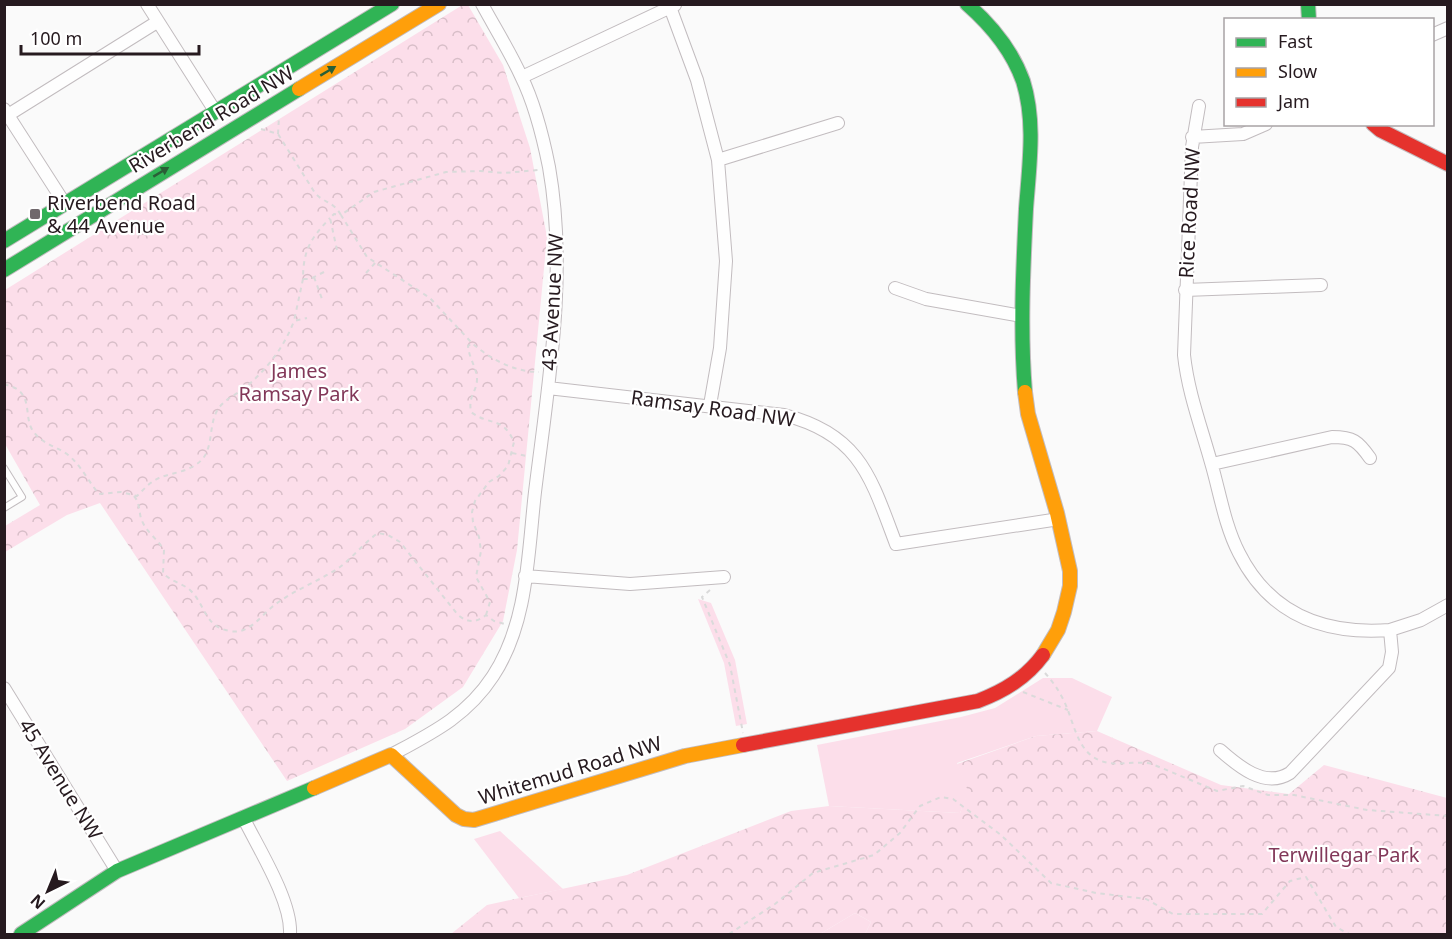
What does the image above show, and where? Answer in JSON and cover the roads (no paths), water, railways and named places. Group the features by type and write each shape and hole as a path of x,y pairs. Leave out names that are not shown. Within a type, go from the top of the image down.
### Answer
{"street":[{"path":"147,4 215,111"},
{"name":"Riverbend Road NW","path":"4,241 392,4"},
{"name":"Riverbend Road NW","path":"4,270 439,4"},
{"name":"43 Avenue NW","path":"391,755 445,726 471,704 502,662 517,627 548,387 557,252 556,219 548,165 522,77 482,4"},
{"name":"Whitemud Road NW","path":"391,755 456,815 474,820 685,756 989,698 1011,687 1036,664 1055,637 1066,607 1072,575 1059,519 1025,398 1021,316 1030,136 1028,106 1021,78 1009,51 991,26 968,5"},
{"path":"522,77 673,6 697,80 718,160 726,261 720,348 710,405"},
{"path":"65,204 6,112 157,22"},
{"path":"1434,34 1448,28"},
{"name":"Rice Road NW","path":"1199,106 1192,137 1183,342 1185,370 1238,552 1248,569 1276,599 1294,613 1312,622 1335,629 1352,632 1390,630 1421,620 1448,605"},
{"path":"718,160 838,123"},
{"name":"Rice Road NW","path":"1192,137 1243,134 1261,126"},
{"path":"1377,126 1448,164"},
{"name":"Rice Road NW","path":"1185,290 1321,285"},
{"path":"895,288 926,299 1021,316"},
{"name":"Ramsay Road NW","path":"548,387 710,405 798,418 836,438 864,468 896,544 1059,519"},
{"path":"1212,464 1332,437 1355,441 1370,458"},
{"path":"525,576 630,584 724,577"},
{"path":"1220,750 1236,764 1264,778 1277,779 1290,773 1389,668 1392,652 1390,630"},
{"name":"45 Avenue NW","path":"4,688 117,871"},
{"path":"21,934 117,871 391,755"},
{"path":"243,817 284,900 289,916 290,934"}],"lane":[{"path":"4,468 22,497 4,508"}],"place":[{"name":"Riverbend Road & 44 Avenue","path":"35,214"}],"park label":[{"name":"James Ramsay Park","path":"299,382"},
{"name":"Terwillegar Park","path":"1344,854"}]}
